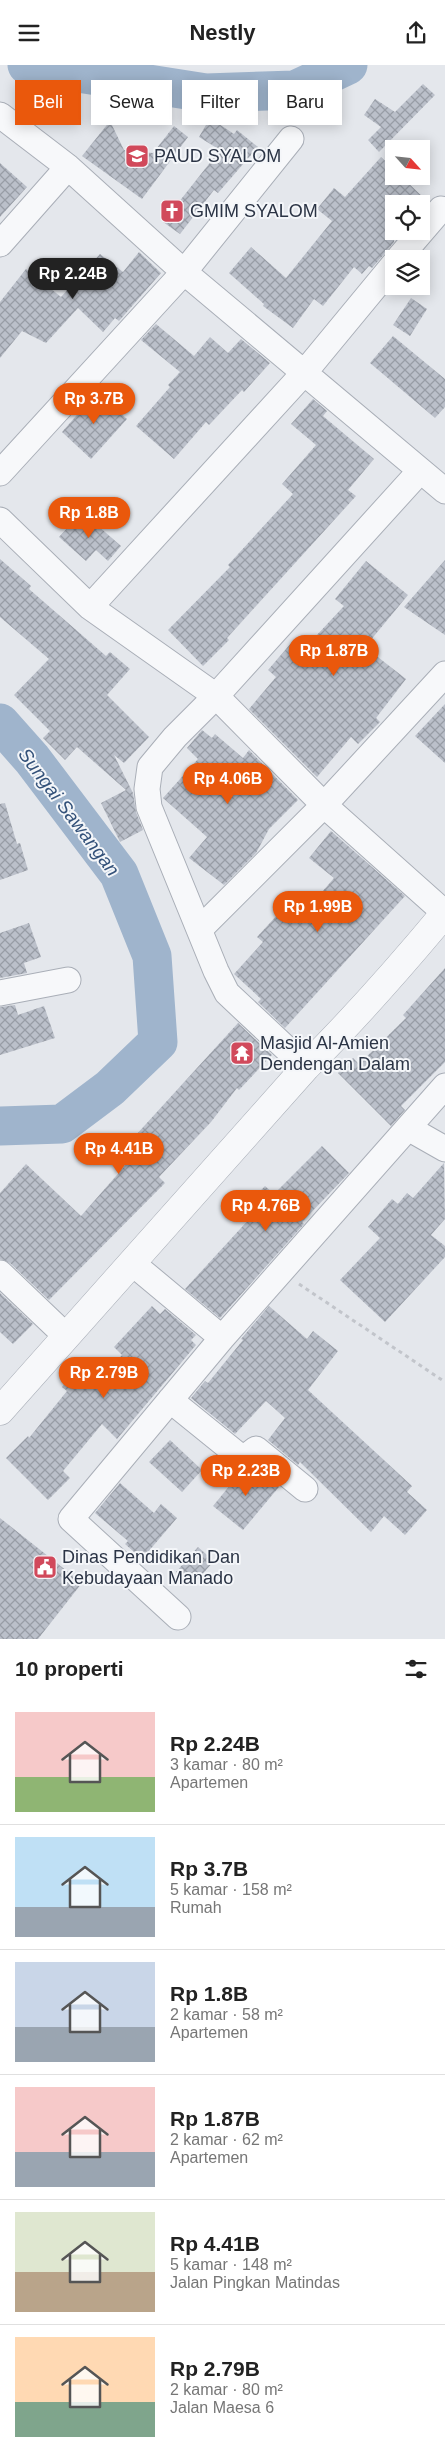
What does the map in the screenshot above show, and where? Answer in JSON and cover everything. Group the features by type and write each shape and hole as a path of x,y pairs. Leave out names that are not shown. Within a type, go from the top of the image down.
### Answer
{"street":[{"path":"0,115 68,167 184,272 445,491"},
{"path":"0,473 184,272 290,139"},
{"path":"0,244 68,167"},
{"path":"406,250 441,209"},
{"path":"90,607 304,373 385,275"},
{"path":"306,1067 228,993 216,971 149,807 147,789 150,767 175,737 216,696 420,471"},
{"path":"0,520 90,607 216,696 324,805 445,913 340,1033 306,1067 0,1411"},
{"path":"200,929 324,805 445,674"},
{"path":"0,993 68,980"},
{"path":"178,1617 72,1519 222,1337 282,1272 445,1086"},
{"path":"408,1128 445,1149"},
{"path":"132,1263 222,1337"},
{"path":"0,1273 66,1336"},
{"path":"170,1400 243,1459 256,1449 305,1489"}],"path":[{"path":"282,1272 445,1382"}],"building":[{"path":"423,84 435,95 391,140 385,140 385,146 379,152 368,140 381,127 364,115 375,99 395,112"},
{"name":"PAUD SYALOM","path":"107,125 112,125 124,150 153,153 174,126 188,137 142,199 82,156"},
{"path":"206,125 220,125 234,134 237,130 258,147 218,193 214,190 180,234 163,222 220,150 199,137"},
{"path":"381,157 385,161 385,185 410,185 421,195 385,195 385,240 394,240 394,242 385,250 385,253 372,268 369,266 362,274 354,267 323,306 314,299 293,328 263,306 264,304 229,273 251,247 286,278 332,221 317,209 334,188 345,197"},
{"path":"0,163 27,187 0,217"},
{"path":"139,252 161,273 119,321 115,318 103,332 78,308 46,343 22,331 0,358 0,302 26,269 61,297 100,254 123,272"},
{"path":"411,298 427,309 410,336 393,325"},
{"path":"156,324 194,356 210,337 228,353 241,339 270,363 244,392 242,390 209,425 206,422 174,459 136,426 170,387 168,385 180,372 141,340"},
{"path":"393,336 445,379 445,407 435,418 370,363"},
{"path":"97,392 127,419 91,459 62,432"},
{"path":"313,399 327,411 323,416 374,459 348,490 356,496 227,638 229,640 203,666 168,630 230,567 228,565 293,494 282,484 316,445 291,424"},
{"path":"82,512 121,546 108,561 96,550 86,561 59,537"},
{"path":"0,559 31,586 29,589 106,656 110,652 130,669 107,695 149,737 124,763 114,755 133,793 136,812 143,830 120,842 101,803 126,790 77,747 65,760 43,738 50,731 14,695 49,659 0,617"},
{"path":"445,560 445,635 404,607"},
{"path":"366,561 408,595 365,647 406,679 376,718 380,722 358,744 351,737 317,777 249,709 276,677 268,670 292,642 302,651 344,606 335,599"},
{"path":"445,704 445,763 415,736"},
{"path":"202,730 212,738 215,734 243,758 249,750 298,800 269,829 256,853 224,885 189,858 207,837 163,798 198,759 187,748"},
{"path":"5,803 17,844 20,843 28,870 0,880 0,804"},
{"path":"331,831 405,896 285,1028 258,1002 261,999 234,974 263,942 257,937 289,902 303,914 334,878 309,858"},
{"path":"29,923 41,957 24,963 27,973 0,978 0,933"},
{"path":"445,968 445,1062 401,1106 405,1110 391,1126 338,1073 353,1058 359,1064 406,1018 403,1015"},
{"path":"15,1005 18,1015 44,1006 55,1038 0,1055 0,1007"},
{"path":"238,1023 272,1055 239,1090 237,1088 211,1122 159,1177 165,1183 49,1300 10,1263 0,1259 0,1193 26,1164 81,1216 144,1144 135,1136"},
{"path":"322,1146 349,1173 302,1222 304,1224 220,1318 185,1289 252,1216 244,1208 265,1186 274,1194"},
{"path":"444,1163 445,1219 431,1235 445,1246 445,1257 385,1322 340,1280 380,1238 368,1227 392,1199 398,1204 407,1193 413,1198"},
{"path":"0,1293 33,1324 13,1344 0,1332"},
{"path":"152,1306 160,1314 165,1309 196,1335 191,1340 196,1345 117,1439 102,1424 63,1471 70,1478 48,1500 6,1458 28,1436 29,1438 67,1391 62,1387 82,1363 101,1379 122,1355 114,1347"},
{"path":"269,1306 307,1339 313,1331 338,1351 308,1390 412,1486 407,1492 427,1510 405,1535 384,1516 371,1532 300,1462 298,1465 268,1440 285,1418 266,1401 235,1434 191,1398 205,1381 208,1383"},
{"path":"170,1440 202,1470 182,1492 149,1462"},
{"path":"256,1467 279,1487 243,1530 213,1506 240,1473 246,1473"},
{"path":"120,1483 154,1513 161,1504 177,1518 142,1559 125,1544 128,1541 95,1513"},
{"name":"Dinas Pendidikan Dan Kebudayaan Manado","path":"0,1518 82,1583 38,1639 0,1639"},
{"path":"198,1547 214,1561 192,1586 176,1572"}],"waterway":[{"name":"Sungai Sawangan","path":"27,65 206,93 295,90 348,65"},
{"name":"Sungai Sawangan","path":"0,723 32,759 119,874 152,956 158,1042 110,1088 62,1124 0,1126"}],"place":[{"name":"PAUD SYALOM","path":"137,156"},
{"name":"GMIM SYALOM","path":"172,211"},
{"name":"Masjid Al-Amien Dendengan Dalam","path":"242,1053"},
{"name":"Dinas Pendidikan Dan Kebudayaan Manado","path":"45,1567"}]}
